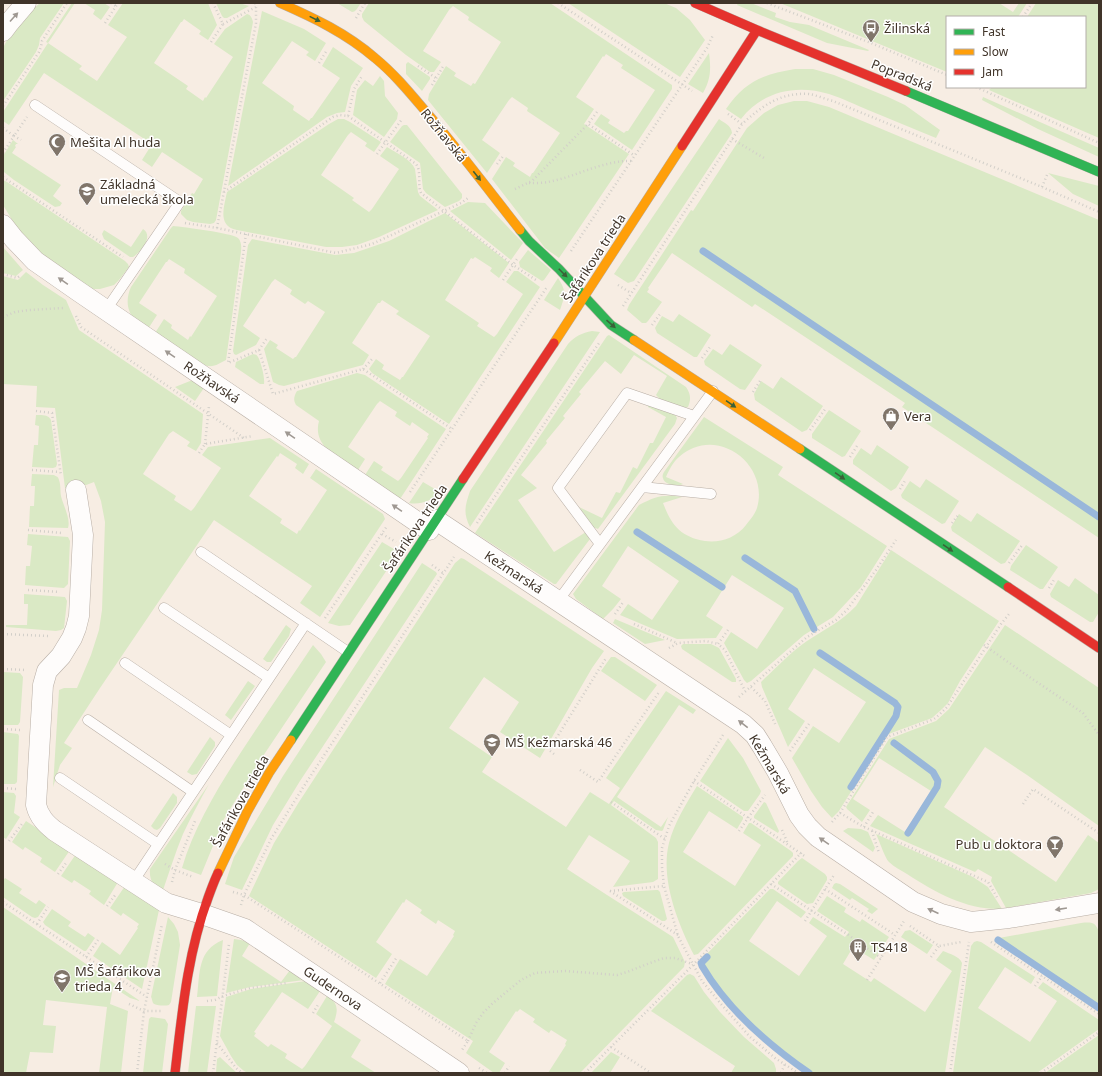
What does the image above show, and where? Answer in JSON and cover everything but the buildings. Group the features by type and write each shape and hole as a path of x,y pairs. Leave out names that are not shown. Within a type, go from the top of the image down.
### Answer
{"street":[{"path":"3,31 26,3"},
{"name":"Rožňavská","path":"280,3 318,20 339,32 374,58 399,80 529,241 585,296"},
{"name":"Popradská","path":"695,3 1099,172"},
{"name":"Šafárikova trieda","path":"175,1073 183,1006 192,951 202,914 212,885 246,812 348,652 585,296 757,30"},
{"name":"Rožňavská","path":"3,225 35,261 284,431 432,525"},
{"path":"585,296 611,325 713,391 1099,648"},
{"name":"Gudernova","path":"69,485 83,534 79,616 72,638 61,656 47,671 42,685 36,805 41,817 49,826 166,903 246,929 318,978 465,1065"},
{"name":"Kežmarská","path":"432,525 465,540 743,724 755,735 778,774 799,815 807,826 818,837 913,902 941,914 971,922 1009,918 1099,903"}],"lane":[{"path":"35,105 180,202 106,310"},
{"path":"558,601 713,391"},
{"path":"600,544 558,488 627,393 694,416"},
{"path":"642,487 711,494"},
{"path":"201,552 348,652"},
{"path":"164,608 269,678"},
{"path":"133,882 306,623"},
{"path":"125,663 231,735"},
{"path":"88,720 193,792"},
{"path":"60,778 158,844"}],"path":[{"path":"3,106 39,52 42,41 68,3"},
{"path":"105,22 117,5 111,3"},
{"path":"213,3 223,24"},
{"path":"558,3 742,124"},
{"path":"767,3 871,43 946,75"},
{"path":"1024,16 1032,3"},
{"path":"211,42 223,24 256,5 256,23 217,228"},
{"path":"348,116 354,89 374,58"},
{"path":"418,66 436,78"},
{"path":"975,92 977,88"},
{"path":"979,88 1099,142"},
{"path":"213,1073 229,942 244,895 271,839 465,540 611,325 742,124 756,111 772,101 790,94 810,94 833,101 1099,212"},
{"path":"377,154 415,100"},
{"path":"3,153 35,105"},
{"path":"495,199 532,181 588,124 597,112"},
{"path":"224,192 333,117 348,116 419,167 419,188 421,193 513,265 547,287"},
{"path":"588,124 635,156"},
{"path":"3,128 21,140"},
{"path":"732,139 764,158"},
{"path":"201,227 217,228 336,253 372,244 461,203 484,184 504,155"},
{"path":"527,183 548,182 611,163 632,160"},
{"path":"1042,187 1048,173"},
{"path":"3,176 136,266"},
{"path":"246,234 228,363 259,350 267,338"},
{"path":"3,317 15,312 27,310 65,308"},
{"path":"648,331 660,314"},
{"path":"698,364 710,347"},
{"path":"259,350 273,394 363,369 373,358"},
{"path":"363,369 452,429"},
{"path":"753,392 760,381"},
{"path":"199,453 205,444 212,382"},
{"path":"806,436 826,408"},
{"path":"36,411 52,413 60,472 69,485"},
{"path":"205,444 284,431"},
{"path":"846,462 857,446"},
{"path":"32,470 60,472"},
{"path":"28,530 83,534"},
{"path":"1005,569 1023,544"},
{"path":"798,1073 750,1037 702,981 678,936 664,886 662,848 669,826 691,786 727,729 723,710 807,637 836,620 847,610 887,553"},
{"path":"28,590 80,594"},
{"path":"628,622 678,643"},
{"path":"585,1073 840,813 887,737 934,719 947,707 985,646 1001,624"},
{"path":"718,644 728,630"},
{"path":"3,634 72,638"},
{"path":"648,660 678,643 706,641 718,644 725,650 745,691"},
{"path":"985,646 1083,712 1099,735"},
{"path":"554,754 549,750 607,657"},
{"path":"751,686 765,701 777,727"},
{"path":"580,770 598,782 659,692"},
{"path":"786,747 789,754"},
{"path":"1024,804 1033,789 1099,834"},
{"path":"740,831 767,793"},
{"path":"610,802 665,839"},
{"path":"864,827 874,812"},
{"path":"840,813 864,827 988,882 1009,918"},
{"path":"175,870 212,885 244,895 468,1041"},
{"path":"805,921 834,875"},
{"path":"771,884 811,912 847,934 880,958"},
{"path":"664,886 610,891 678,936"},
{"path":"825,889 896,935"},
{"path":"3,902 147,997"},
{"path":"37,924 48,907"},
{"path":"867,980 904,922"},
{"path":"986,938 1099,1014"},
{"path":"86,957 98,940"},
{"path":"950,1073 969,941"},
{"path":"931,957 939,946"},
{"path":"380,983 397,957"},
{"path":"487,1073 465,1065 468,1041 476,1023 483,1013 521,980 536,973 566,971 617,975 664,958 675,958 693,964"},
{"path":"1035,986 1042,976"},
{"path":"223,996 250,988 318,978"},
{"path":"129,1004 144,1011"},
{"path":"1041,1073 1099,1032"},
{"path":"217,1043 236,1068 242,1073"},
{"path":"611,1047 651,1073"},
{"path":"781,1073 785,1064"},
{"path":"505,1073 509,1066"}],"green space":[{"path":"40,3 64,3 40,38 36,52 3,101 3,48 11,32 26,15"},
{"path":"72,3 75,3 48,43 46,42"},
{"path":"84,3 104,3 110,7 101,20 93,14 95,10"},
{"path":"123,3 208,3 217,25 208,40 199,34 201,31 184,19 154,63 188,86 186,89 203,101 233,57 214,44 225,29 247,14 252,18 253,22 216,220 214,223 193,222 187,220 181,214 181,211 192,193 194,194 203,179 162,152 152,167 142,160 152,144 44,73 9,125 3,121 3,112 48,43 82,66 79,69 97,81 127,37 108,25"},
{"path":"216,3 239,3 249,6 227,18 224,18"},
{"path":"337,3 361,3 356,10 352,12"},
{"path":"369,3 550,3 672,85 672,89 632,150 594,124 601,114 610,120 608,123 624,133 628,131 655,90 621,68 623,65 606,54 604,57 603,56 576,97 594,109 584,124 629,154 559,258 545,248 492,179 506,157 515,163 513,166 530,177 560,133 527,111 528,108 512,97 482,140 500,153 487,173 428,100 429,94 446,66 456,73 454,76 471,86 473,83 475,84 501,42 468,20 469,17 453,6 423,51 441,62 434,72 430,72 406,55 364,21 362,14"},
{"path":"568,3 664,3 676,8 690,20 705,40 680,77"},
{"path":"738,3 751,3 776,13 775,17 790,22 809,25 869,50 827,43 737,5"},
{"path":"780,3 999,3 1013,12 1019,3 1027,3 1019,16 946,16 946,72"},
{"path":"1036,3 1099,3 1099,138 989,90 991,88 1086,88 1086,16 1028,16"},
{"path":"262,11 304,29 326,43 315,61 306,55 309,52 292,41 262,83 294,106 293,110 309,121 340,78 322,66 333,47 363,68 351,86 345,112 327,117 228,186"},
{"path":"709,53 710,74 708,83 703,93 688,84"},
{"path":"408,62 430,77 422,91 406,74 406,64"},
{"path":"795,69 813,69 834,75 888,97 905,105 940,130 936,138 829,94 817,91 792,90 770,96 750,109 741,119 726,109 740,92 756,80 774,73"},
{"path":"380,76 384,81 385,96 398,113 397,119 384,137 353,115 357,90 365,80 373,86"},
{"path":"983,97 1099,148 1099,157 1038,129 982,100"},
{"path":"794,101 807,101 829,107 1099,220 1099,538 902,407 905,403 755,304 752,307 672,253 648,288 649,289 647,292 662,302 648,321 646,323 642,323 627,310 691,210 693,211 747,128 764,113 778,105"},
{"path":"338,119 344,119 350,122 381,142 374,152 365,146 367,143 351,132 321,175 354,198 352,200 369,212 399,169 380,156 387,147 407,159 413,165 420,196 438,210 379,237 357,245 342,247 326,247 237,230 231,228 227,224 223,215 227,192"},
{"path":"719,119 729,126 732,133 634,281 628,283 614,274"},
{"path":"404,125 407,125 462,194 462,198 459,201 445,207 423,189 420,163 390,142"},
{"path":"13,140 18,144 16,144 16,147 12,153 61,185 53,196 62,203 60,206 55,207 4,172 3,156"},
{"path":"1048,173 1099,186 1099,206 1073,194"},
{"path":"3,180 125,261 129,267 119,280 114,285 100,289 88,289 46,259 17,228 3,205"},
{"path":"468,202 485,203 523,243 511,260 450,211"},
{"path":"445,213 509,263 499,278 490,271 492,268 475,257 473,259 471,258 445,300 479,323 477,326 494,337 497,334 523,294 506,282 514,271 518,271 540,287 449,424 372,373 369,369 376,359 384,365 382,369 400,380 430,336 396,314 399,311 382,300 378,303 352,343 369,355 363,365 284,386 273,382 264,349 270,340 278,345 276,348 293,359 296,357 325,312 308,301 305,304 290,294 292,290 275,279 243,326 260,338 256,345 236,355 234,354 233,351 248,245 252,239 335,255 354,253 389,241"},
{"path":"173,226 227,234 238,238 241,242 241,253 226,360 215,365 208,366 196,362 155,333 164,319 172,325 171,328 188,340 217,296 184,273 185,269 169,259 139,303 157,315 148,329 135,320 128,308 128,295 131,287"},
{"path":"143,229 146,232 147,240 143,248 133,257 130,257 104,239 102,234 104,230 131,247"},
{"path":"3,247 23,270 16,276 3,273"},
{"path":"528,250 551,270 542,281 520,267 519,262"},
{"path":"26,272 66,300 79,330 203,414 201,443 196,451 187,446 190,442 173,431 169,434 143,474 176,496 174,500 191,511 221,468 202,455 208,447 270,438 309,464 303,474 295,468 297,464 280,453 249,496 282,519 280,523 297,534 299,530 300,531 327,490 310,478 316,469 383,514 385,519 320,617 300,603 312,586 214,520 64,743 72,748 60,765 53,787 59,690 64,688 77,688 91,655 99,630 102,610 105,522 101,501 94,482 81,487 65,488 55,408 36,407 37,386 3,384 3,276 18,280"},
{"path":"558,278 564,290 560,310 544,300"},
{"path":"679,314 711,335 697,357 694,357 657,333 655,328 662,316 673,322"},
{"path":"592,331 600,332 470,527 466,518 466,509 470,491 568,344 579,335"},
{"path":"609,335 686,387 690,395 690,402 688,407 684,408 663,402 656,395 667,376 634,355 621,374 605,361 579,392 581,394 563,416 565,418 521,475 537,488 518,500 554,552 586,532 590,539 556,584 554,584 475,533"},
{"path":"730,344 762,365 745,390 740,389 705,365 704,361 713,349 722,355"},
{"path":"253,354 257,355 260,362 264,384 260,384 235,367 236,362"},
{"path":"357,373 365,375 446,429 400,499 365,475 374,461 383,467 381,470 398,481 428,438 427,437 429,434 412,422 410,426 395,416 397,412 380,401 348,447 365,459 358,470 327,449 319,436 319,421 296,405 294,401 297,391"},
{"path":"781,377 823,406 807,430 802,432 755,400 754,394 761,381 773,389"},
{"path":"190,381 196,381 206,385 195,401 175,387"},
{"path":"647,403 674,413 677,418 675,424 598,529 593,527 579,507 602,518 616,492 620,493 633,467 637,469 650,443 653,443 666,417 648,407"},
{"path":"829,410 861,431 845,456 842,457 812,438 812,434"},
{"path":"36,415 46,416 51,420 57,464 56,467 32,467 34,445 38,445 39,426 35,425"},
{"path":"704,417 783,467 778,475 887,546 861,587 833,617 804,635 747,683 724,643 731,632 757,649 784,608 732,575 706,616 723,627 716,638 677,639 620,615 628,604 652,620 679,581 628,546 602,586 621,599 603,619 576,599 573,594 639,505 650,500 660,496 682,497 663,503 669,517 683,533 705,541 727,539 742,530 751,519 757,508 759,492 755,476 748,463 736,453 723,447 708,445 693,448 677,459 671,466 666,477 683,484 672,485 668,484 664,480 664,472"},
{"path":"877,445 909,467 896,488 891,491 853,464 853,460 861,448 871,455"},
{"path":"32,474 54,475 58,478 61,496 69,524 68,528 29,527 30,506 34,506 35,486 31,486"},
{"path":"926,479 959,501 945,523 942,524 902,498 901,495 910,481 920,488"},
{"path":"423,482 440,492 426,502 409,503"},
{"path":"977,513 1020,541 1005,563 1001,564 952,531 951,527 959,514 971,522"},
{"path":"28,534 68,537 70,541 68,584 64,588 25,585 26,566 30,566 32,546 27,545"},
{"path":"382,542 399,552 350,625 339,626 328,623"},
{"path":"1026,545 1058,567 1043,589 1040,589 1010,570 1011,566"},
{"path":"891,550 999,621 960,681 948,703 932,718 886,735 839,811 832,818 811,791 792,758 813,726 839,743 866,702 814,668 788,709 805,721 788,747 761,682 796,649 839,621 856,606"},
{"path":"461,558 604,651 592,668 540,758 500,732 519,702 484,677 449,728 492,757 482,772 566,827 590,792 609,804 620,788 606,778 666,691 696,710 693,714 679,705 617,797 661,827 668,817 663,830 656,830 614,801 611,805 656,838 658,842 658,879 653,882 613,887 630,861 589,835 567,869 673,937 685,962 684,967 580,1073 548,1073 566,1045 567,1040 551,1030 549,1033 533,1022 535,1019 520,1009 517,1012 516,1011 489,1052 505,1063 499,1073 494,1073 466,1053 473,1041 385,984 400,959 427,976 454,936 455,931 438,920 436,924 420,913 422,910 406,899 376,942 392,954 376,978 249,896 274,843 299,802 455,563"},
{"path":"422,563 437,574 300,781 273,825 242,890 225,884 234,857 283,776"},
{"path":"1075,578 1099,595 1099,612 1093,622 1090,622 1051,597 1050,594 1058,580 1069,587"},
{"path":"24,594 65,597 67,601 64,628 56,631 6,627 6,625 27,625 28,604 24,604"},
{"path":"615,619 665,640 645,644 613,623"},
{"path":"286,625 291,629 289,636 271,662 267,662 263,659"},
{"path":"1005,625 1099,688 1099,826 985,747 944,807 1056,882 1088,835 1099,843 1099,889 1091,893 1006,908 991,881 992,877 978,869 975,872 870,826 878,815 905,832 931,791 879,758 853,799 870,810 862,822 846,807 889,739 936,721 949,709"},
{"path":"683,644 711,644 719,648 736,679 736,682 732,682 682,649 681,646"},
{"path":"313,645 326,662 259,762 224,819 201,875 182,868 195,832 213,797 262,720"},
{"path":"611,657 615,657 657,685 645,701 601,671"},
{"path":"3,672 20,673 23,677 20,722 18,725 3,725"},
{"path":"248,681 255,686 231,720 225,715"},
{"path":"3,732 18,734 19,736 17,782 15,784 3,784"},
{"path":"210,737 215,742 215,746 197,774 192,775 187,772"},
{"path":"728,738 743,758 761,791 748,811 744,811 700,781"},
{"path":"209,784 183,834 162,893 150,877 150,869"},
{"path":"697,786 743,817 743,819 737,829 709,811 683,852 735,886 761,845 743,833 749,823 791,851 793,856 698,954 694,955 682,929 672,901 667,871 667,857 669,843 674,828"},
{"path":"3,792 14,793 16,796 14,813 20,817 6,839 3,837"},
{"path":"173,793 177,797 177,803 160,828 157,830 154,829 151,826"},
{"path":"764,802 766,803 779,831 778,833 754,818"},
{"path":"26,821 70,850 55,872 40,862 42,858 25,847 23,850 12,842"},
{"path":"848,828 861,829 868,832 875,848 873,852 843,831"},
{"path":"876,834 973,877 988,887 1002,909 976,907 952,899 929,888 895,867 887,860"},
{"path":"76,854 118,882 104,905 89,894 91,891 74,880 72,883 61,876"},
{"path":"802,858 827,877 827,880 813,903 807,904 778,884 778,882"},
{"path":"5,878 22,889 19,893 36,904 39,900 46,905 38,917 32,917 3,897 3,881"},
{"path":"836,883 840,884 878,909 872,914 867,911 869,909 852,898 850,900 832,888"},
{"path":"125,886 159,910 142,989 93,956 102,942 120,955 138,928 137,927 139,924 123,913 121,916 110,908"},
{"path":"770,889 773,889 806,912 801,918 777,901 749,941 799,976 827,936 809,923 813,917 845,937 849,932 817,911 827,896 846,908 844,912 860,922 862,919 889,937 874,960 853,947 843,964 871,982 874,978 925,1012 952,971 936,960 943,951 961,961 962,963 945,1073 807,1073 772,1048 738,1017 709,981 700,966 700,961"},
{"path":"658,890 660,892 667,919 665,921 662,921 623,896 622,893 624,892"},
{"name":"MŠ Šafárikova trieda 4","path":"3,907 140,1001 130,998 113,987 110,1004 128,1011 121,1073 99,1073 107,1007 46,1000 43,1025 56,1026 53,1053 30,1052 26,1073 3,1073"},
{"path":"52,909 71,922 68,926 85,937 88,933 95,938 86,951 45,925 43,922"},
{"path":"168,917 178,932 180,945 171,1002 169,1005 161,1006 153,1003 151,997"},
{"path":"1081,923 1095,925 1099,933 1099,1010 997,942 999,938"},
{"path":"910,930 933,945 927,954 901,937 905,931"},
{"path":"234,939 250,943 242,956 281,982 290,970 304,980 250,987 226,993"},
{"path":"223,940 217,996 197,997 201,964 204,956 215,944"},
{"path":"977,941 981,942 1035,977 1031,984 1005,967 978,1008 1030,1042 1057,1001 1038,988 1043,982 1099,1020 1099,1029 1037,1073 953,1073 971,946"},
{"path":"690,974 694,976 704,992 720,1012 744,1037 774,1063 776,1073 731,1073 735,1066 651,1011 687,975"},
{"path":"306,981 320,991 308,1009 282,992 254,1032 256,1033 254,1036 268,1047 271,1044 287,1054 285,1058 302,1069 332,1026 316,1014 327,996 336,1004 337,1011 334,1022 361,1040 351,1057 376,1073 248,1073 237,1065 220,1036 226,997 251,989"},
{"path":"196,1006 216,1006 207,1073 188,1073"},
{"path":"151,1017 165,1019 168,1024 162,1073 143,1073 149,1019"},
{"path":"1099,1035 1099,1073 1045,1073"},
{"path":"611,1052 620,1057 610,1073 591,1073"},
{"path":"220,1057 237,1073 216,1073 217,1059"}],"waterway":[{"path":"703,251 1099,517"},
{"path":"637,532 722,587"},
{"path":"745,558 795,591 814,629"},
{"path":"820,653 895,703 898,707 896,716 851,787"},
{"path":"894,743 933,772 938,781 937,787 908,833"},
{"path":"998,940 1099,1008"},
{"path":"707,957 701,963 702,966 712,982 736,1012 778,1050 809,1073"}],"traffic: fast":[{"path":"906,91 1099,172"},
{"path":"520,230 611,325 634,340"},
{"path":"800,449 1008,587"},
{"path":"291,740 463,479"}],"traffic: slow":[{"path":"280,3 317,20 353,41 391,72 433,120 520,230"},
{"path":"554,343 682,146"},
{"path":"634,340 800,449"},
{"path":"218,873 247,812 269,773 291,740"}],"traffic: jam":[{"path":"695,3 906,91"},
{"path":"682,146 757,30"},
{"path":"463,479 554,343"},
{"path":"1008,587 1099,648"},
{"path":"175,1073 190,963 201,919 218,873"}],"place":[{"name":"Žilinská","path":"871,43"},
{"name":"Mešita Al huda","path":"57,157"},
{"name":"Základná umelecká škola","path":"87,206"},
{"name":"Vera","path":"891,431"},
{"name":"MŠ Kežmarská 46","path":"492,757"},
{"name":"Pub u doktora","path":"1055,859"},
{"name":"TS418","path":"858,962"},
{"name":"MŠ Šafárikova trieda 4","path":"62,993"}]}
